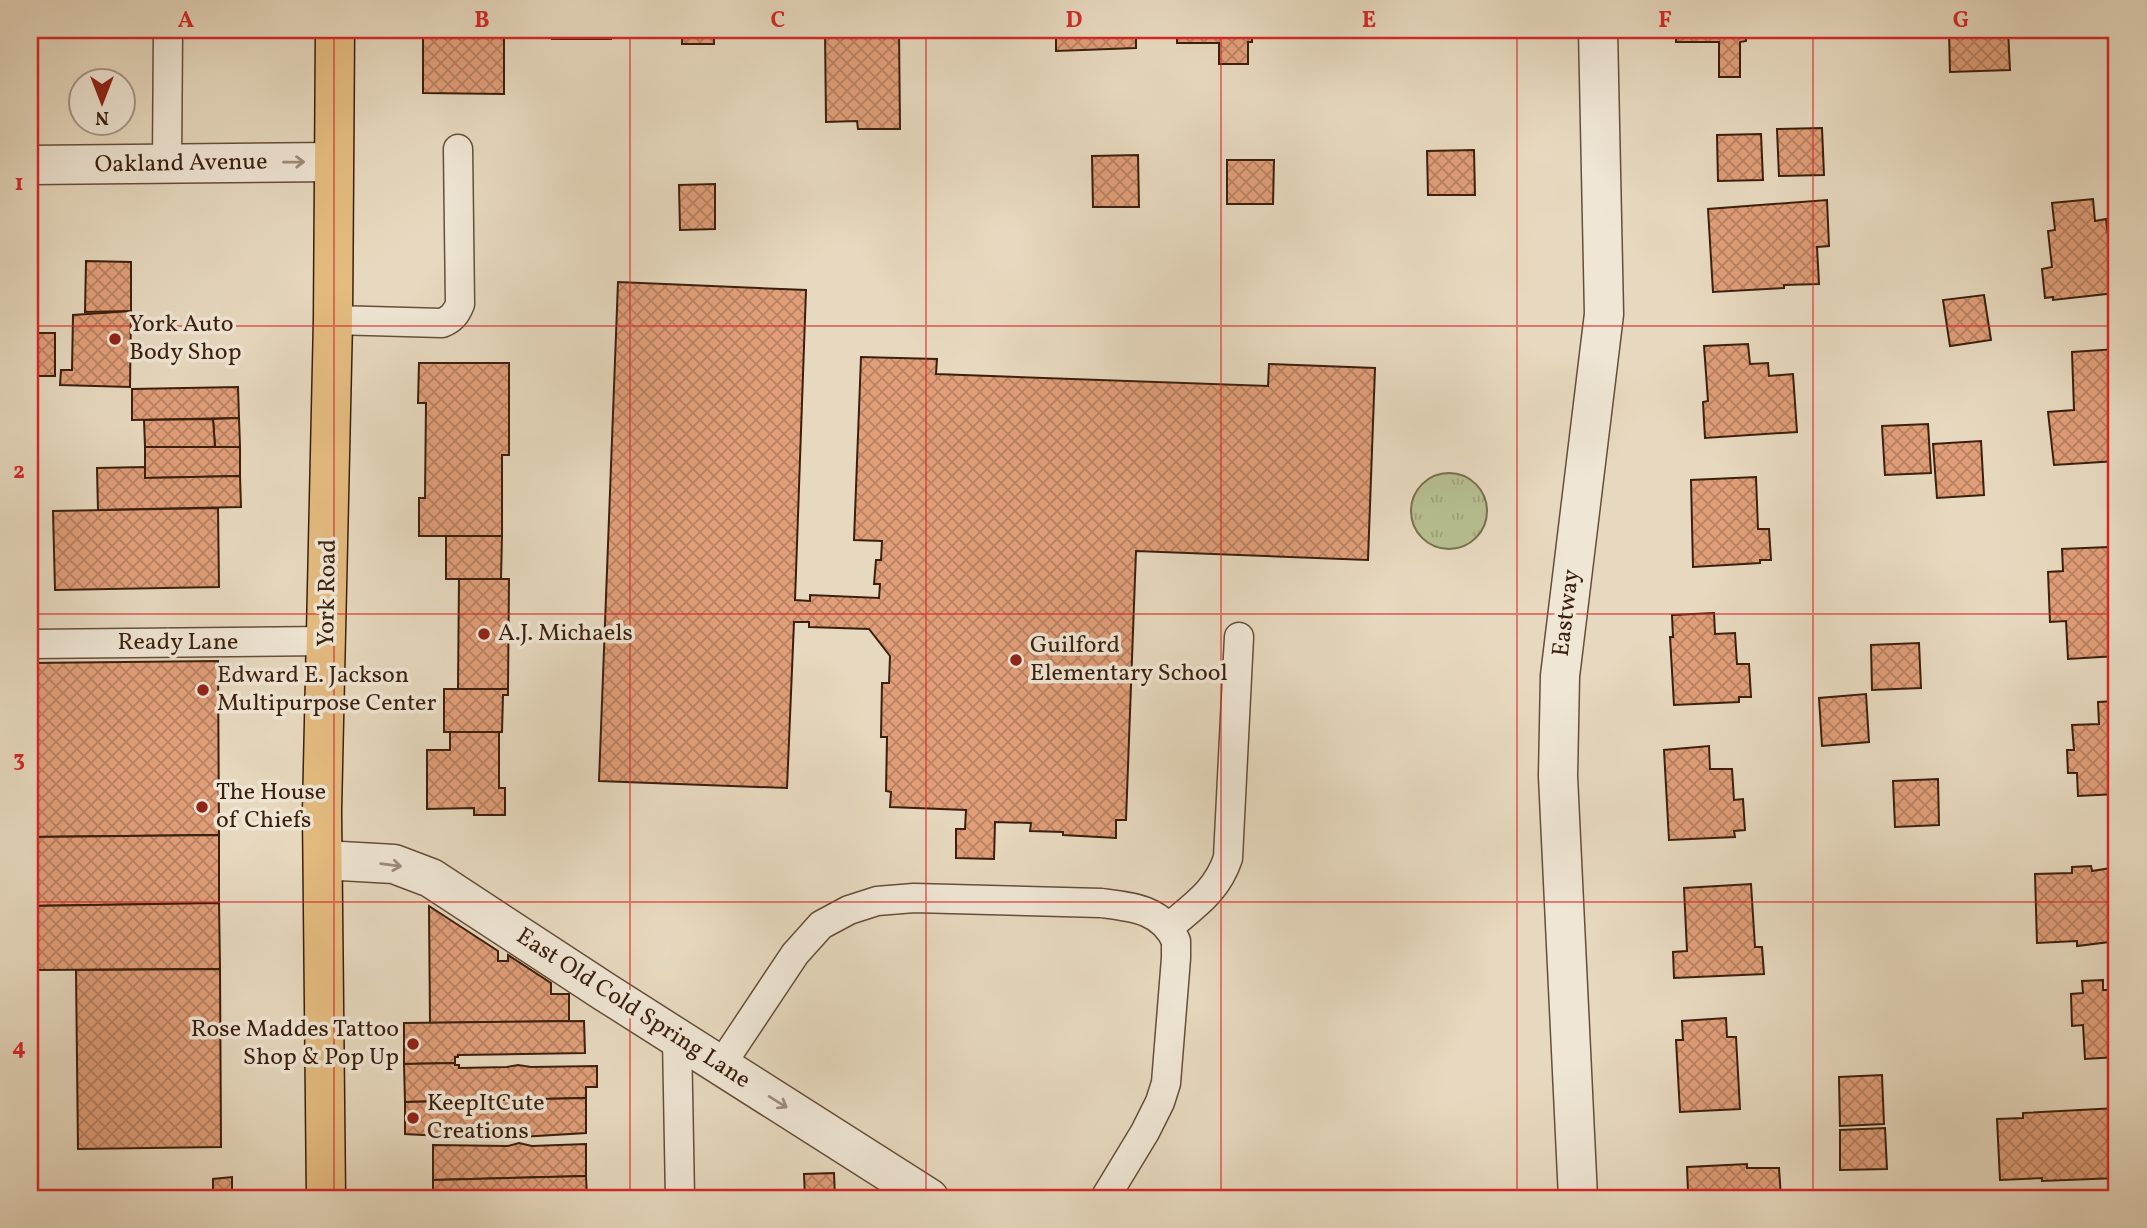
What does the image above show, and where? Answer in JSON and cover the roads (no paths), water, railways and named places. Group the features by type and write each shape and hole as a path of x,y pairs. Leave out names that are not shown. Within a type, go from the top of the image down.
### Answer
{"main road":[{"name":"York Road","path":"326,1198 322,811 333,320 335,30"}],"street":[{"name":"Eastway","path":"1578,1198 1558,763 1564,635 1604,314 1598,30"},
{"name":"Oakland Avenue","path":"30,165 332,162"},
{"name":"East Old Cold Spring Lane","path":"323,860 394,864 430,877 929,1198"}],"lane":[{"path":"167,164 168,30"},
{"path":"333,320 442,323 457,313 460,304 458,149"},
{"path":"1169,927 1211,891 1223,875 1228,858 1239,637"},
{"name":"Ready Lane","path":"30,644 327,641"},
{"path":"721,1065 795,954 821,925 849,910 868,904 914,898 1101,903 1130,907 1155,916 1169,927 1176,941 1166,1083 1145,1132 1105,1198"},
{"path":"677,1038 680,1198"}],"place":[{"name":"York Auto Body Shop","path":"115,339"},
{"name":"A.J. Michaels","path":"484,634"},
{"name":"Guilford Elementary School","path":"1016,660"},
{"name":"Edward E. Jackson Multipurpose Center","path":"203,690"},
{"name":"The House of Chiefs","path":"202,807"},
{"name":"Rose Maddes Tattoo Shop & Pop Up","path":"413,1044"},
{"name":"KeepItCute Creations","path":"413,1118"}]}
